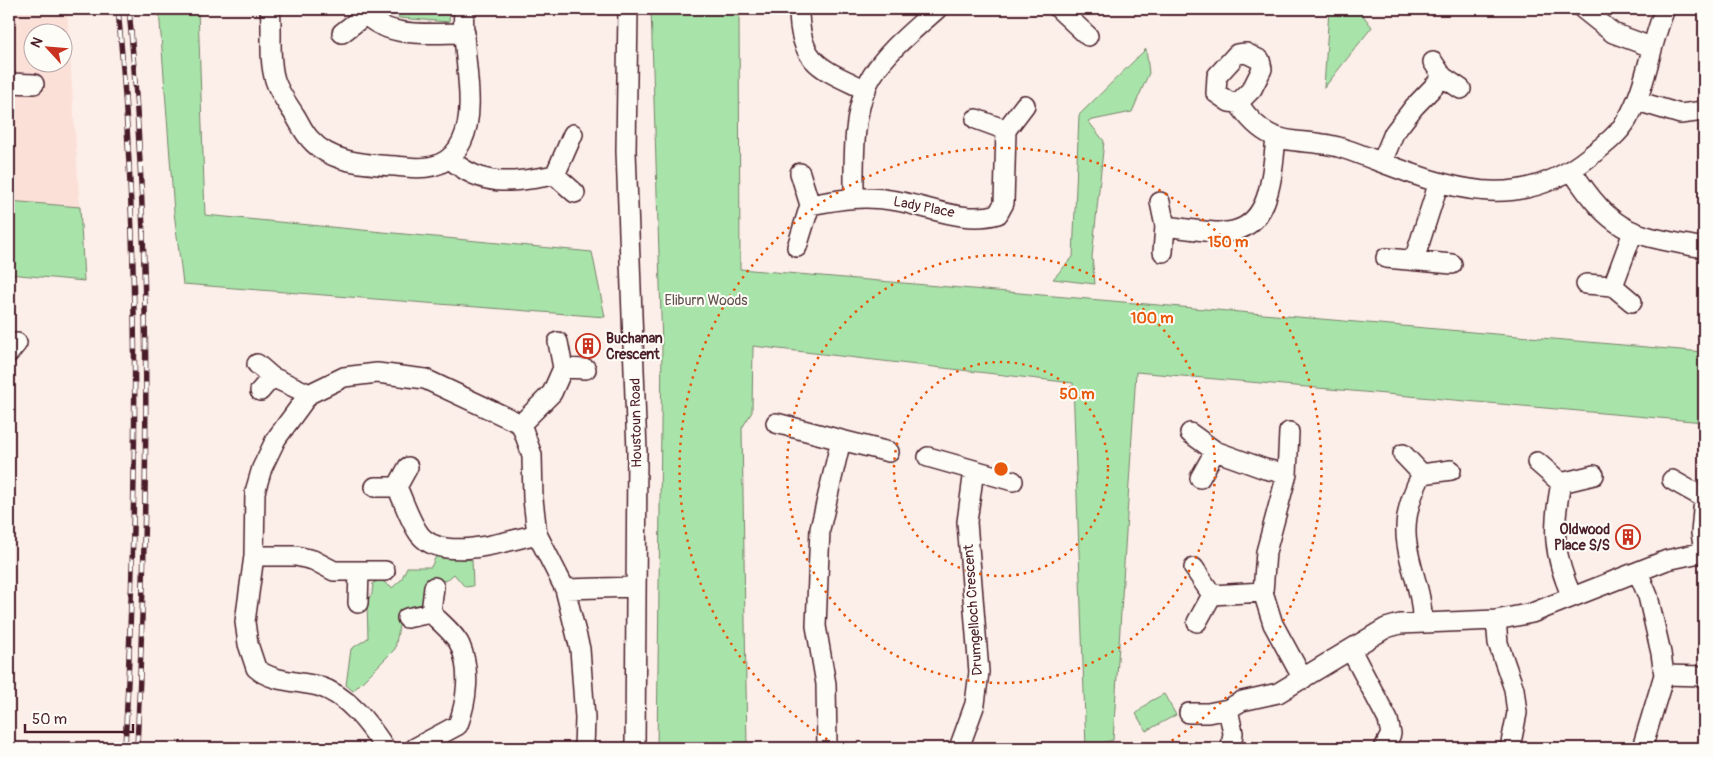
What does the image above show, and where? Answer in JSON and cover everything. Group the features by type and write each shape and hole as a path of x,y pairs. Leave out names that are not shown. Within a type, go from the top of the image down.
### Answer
{"street":[{"path":"270,9 272,60 275,81 310,139 322,150 336,158 361,163 423,169 438,166 450,159 462,140 469,117 464,9"},
{"name":"Houstoun Road","path":"628,9 626,151 637,452 635,748"},
{"path":"798,9 802,41 809,57 823,70 866,90"},
{"path":"854,197 854,143 866,90 871,77 882,61 937,9"},
{"path":"1583,9 1613,33 1652,47"},
{"path":"1238,104 1248,119 1259,129 1276,138 1338,146 1438,182 1476,191 1515,190 1544,182 1572,170 1614,136 1627,121 1637,101 1665,9"},
{"path":"342,33 363,12 394,32 464,33"},
{"path":"1069,12 1088,36"},
{"path":"1382,162 1394,133 1414,107 1438,69 1461,89"},
{"path":"9,83 34,84"},
{"path":"1637,101 1680,114 1704,111"},
{"path":"976,119 1006,130 1025,105"},
{"name":"Lady Place","path":"810,204 854,197 898,201 937,212 987,217 998,214 1004,203 1006,130"},
{"path":"555,175 574,134"},
{"path":"1165,226 1227,232 1243,228 1259,214 1267,196 1276,138"},
{"path":"450,159 463,170 479,178 516,182 555,175"},
{"path":"1572,170 1602,212 1620,226 1657,240 1704,248"},
{"path":"797,247 810,204 800,173"},
{"path":"555,175 575,193"},
{"path":"1414,260 1438,182"},
{"path":"1160,202 1165,226 1163,252"},
{"path":"1613,286 1633,232"},
{"path":"1386,258 1452,264"},
{"path":"1586,284 1613,286 1632,302"},
{"path":"521,424 552,393 563,368 558,342"},
{"path":"257,364 266,384 309,394"},
{"path":"563,368 586,370"},
{"path":"386,748 359,714 339,695 320,687 272,677 256,668 248,644 245,622 254,556 255,492 262,468 276,439 309,394 344,377 377,373 425,379 521,424 532,455 533,499 537,534 565,590 580,649 584,748"},
{"path":"776,423 889,452"},
{"path":"1289,432 1287,474 1266,552 1263,592 1277,632 1303,679"},
{"path":"1190,433 1215,451 1255,466 1287,474"},
{"path":"827,748 826,684 816,626 820,529 841,440"},
{"path":"1200,478 1215,451"},
{"path":"1403,454 1422,474"},
{"path":"928,457 1014,481"},
{"path":"1537,462 1561,483"},
{"path":"397,487 408,467"},
{"name":"Drumgelloch Crescent","path":"959,748 975,704 980,672 967,522 974,470"},
{"path":"1422,474 1451,470"},
{"path":"1422,474 1413,492 1406,524 1407,545 1423,604 1422,623"},
{"path":"1561,483 1594,475"},
{"path":"1189,714 1228,709 1242,701 1278,693 1386,628 1400,624 1496,620 1532,613 1667,560 1704,552 1701,533 1704,498 1672,480"},
{"path":"1561,483 1556,508 1554,536 1561,572 1572,597"},
{"path":"374,487 397,487"},
{"path":"397,487 420,535 436,548 451,549 486,546 537,534"},
{"path":"254,556 296,556 313,560 334,571 384,571"},
{"path":"1194,568 1212,594"},
{"path":"358,603 359,572"},
{"path":"1638,572 1648,596 1664,675 1642,748"},
{"path":"415,748 458,725 465,707 466,666 460,644 431,613 434,587"},
{"path":"565,590 635,587"},
{"path":"1212,594 1263,592"},
{"path":"1197,622 1212,594"},
{"path":"407,618 431,613"},
{"path":"1496,620 1498,643 1514,689 1517,713 1510,748"},
{"path":"1350,650 1388,720 1390,734 1384,748"},
{"path":"1664,675 1704,676"},
{"path":"1228,709 1233,733 1231,748"}],"shaded area":[{"path":"9,9 67,9 68,22 22,22 22,72 71,72 80,207 9,201"}],"green space":[{"path":"159,9 198,9 205,215 592,252 605,317 183,284 174,212"},
{"path":"388,9 450,9 449,22 399,18"},
{"name":"Eliburn Woods","path":"651,9 739,9 740,269 1704,352 1704,422 1136,372 1113,740 1086,748 1073,383 753,346 752,412 742,428 747,748 657,748 662,346"},
{"path":"1329,9 1358,9 1372,27 1324,88"},
{"path":"1146,49 1149,73 1132,112 1088,121 1104,141 1092,257 1095,284 1053,279 1073,257 1079,115"},
{"path":"9,201 80,207 84,281 9,274"},
{"path":"436,556 472,560 473,586 465,587 454,574 446,581 435,579 429,604 399,626 395,649 353,691 346,685 351,649 368,638 367,601 372,594 373,583 381,580 392,588 401,580 407,567 431,567"},
{"path":"1164,694 1176,715 1146,731 1136,714 1149,702"}],"railway":[{"path":"118,9 130,194 135,378 132,563 125,748"},
{"path":"129,9 142,194 146,378 144,563 137,748"}],"place":[{"name":"Buchanan Crescent","path":"588,346"},
{"name":"Oldwood Place S/S","path":"1628,537"}]}
